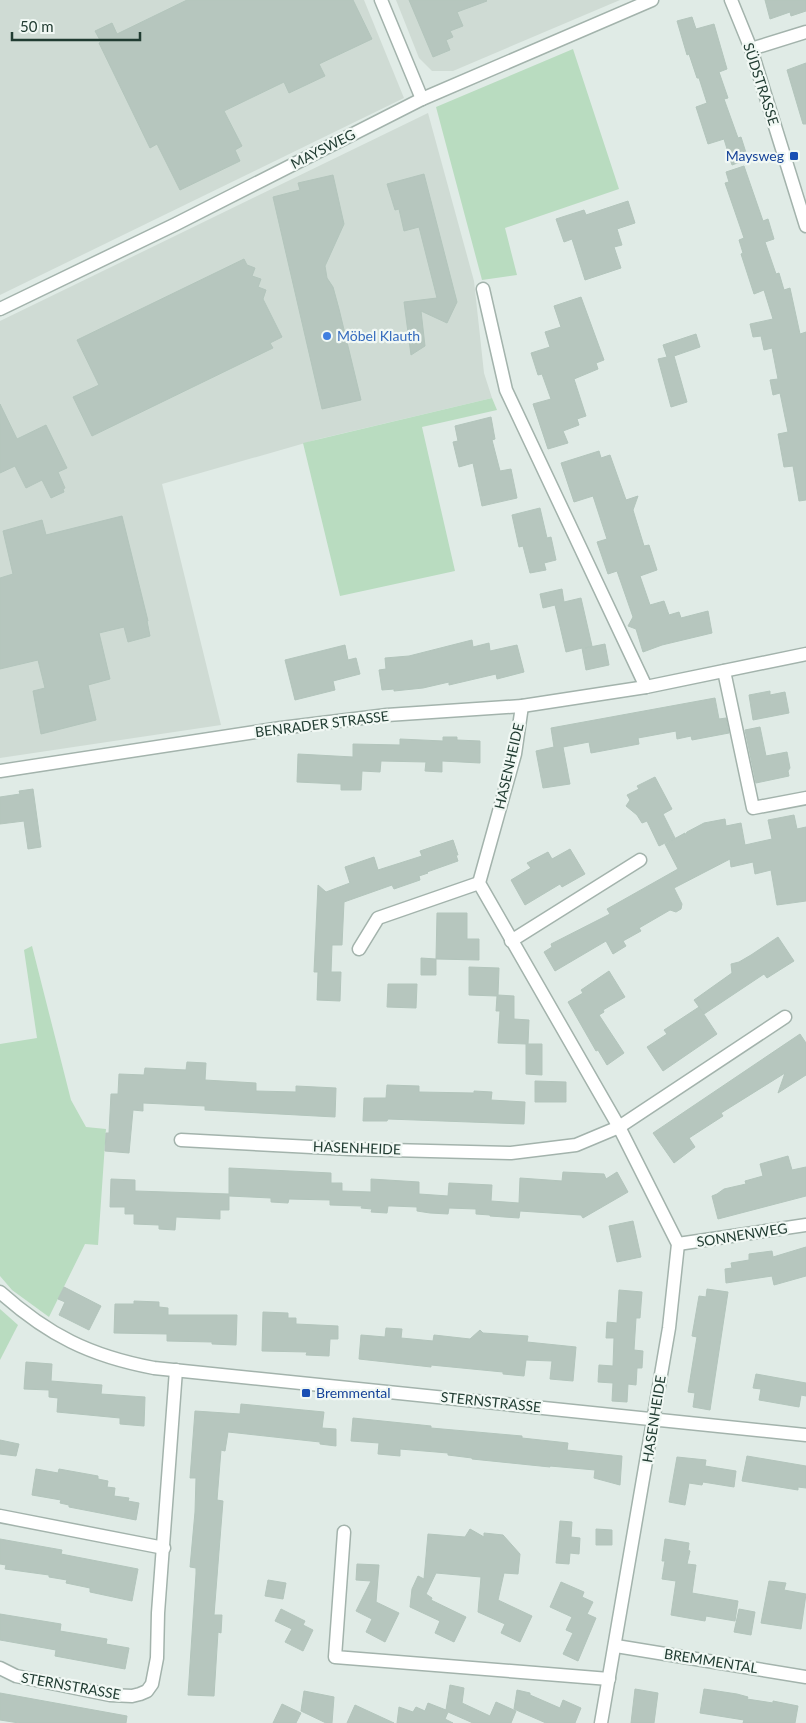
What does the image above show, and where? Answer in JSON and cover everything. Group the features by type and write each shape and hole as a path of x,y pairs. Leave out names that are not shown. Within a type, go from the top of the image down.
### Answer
{"street":[{"path":"381,0 422,99"},
{"name":"MAYSWEG","path":"0,309 176,224 422,99 652,0"},
{"name":"SÜDSTRASSE","path":"731,0 751,48 806,226"},
{"path":"751,48 806,32"},
{"path":"483,289 506,390 646,687"},
{"name":"BENRADER STRASSE","path":"0,771 262,731 387,715 522,706 646,687 806,654"},
{"path":"724,671 753,808 806,798"},
{"name":"HASENHEIDE","path":"479,883 515,754 522,706"},
{"path":"511,941 640,860"},
{"path":"359,949 378,918 479,883 619,1127 678,1244"},
{"name":"HASENHEIDE","path":"181,1140 350,1149 512,1153 576,1145 619,1127 785,1017"},
{"name":"SONNENWEG","path":"678,1244 806,1225"},
{"name":"HASENHEIDE","path":"601,1723 608,1679 616,1646 669,1328 678,1244"},
{"name":"STERNSTRASSE","path":"0,1292 39,1324 87,1350 132,1364 806,1435"},
{"name":"STERNSTRASSE","path":"0,1668 16,1676 110,1695 132,1696 148,1691 152,1684 157,1658 158,1613 176,1370"},
{"path":"0,1516 164,1548"},
{"path":"344,1532 335,1656 608,1679"},
{"name":"BREMMENTAL","path":"616,1646 806,1677"}],"shaded area":[{"path":"0,0 364,0 404,98 0,295"},
{"path":"396,0 620,0 453,71 432,71 419,58"},
{"path":"428,113 474,281 484,373 492,398 319,439 162,484 221,725 0,758 0,321"}],"green space":[{"path":"573,49 619,189 505,228 517,275 482,280 436,107"},
{"path":"492,398 497,410 422,427 455,571 340,596 303,443"},
{"path":"32,946 71,1100 86,1127 106,1129 98,1245 85,1244 49,1317 12,1290 0,1276 0,1044 37,1038 24,950"},
{"path":"0,1309 18,1325 0,1360"}],"building":[{"path":"187,0 353,0 372,39 319,64 325,76 289,93 284,82 224,111 242,146 235,150 240,161 180,190 157,144 150,148 95,31 112,23 117,34"},
{"path":"409,0 487,1 457,12 463,26 450,31 453,37 446,40 450,50 433,57"},
{"path":"765,0 806,0 806,11 791,16 790,12 770,19"},
{"path":"692,17 696,29 714,24 727,69 719,72 728,98 724,99 738,138 741,137 748,159 732,165 724,139 708,144 696,107 707,103 689,54 687,55 677,21"},
{"path":"806,63 806,124 803,124 787,70"},
{"path":"744,166 763,221 768,219 774,239 765,242 776,274 779,273 784,290 790,288 800,334 806,332 806,500 799,501 793,466 784,467 778,434 788,432 780,393 773,395 770,380 778,379 772,348 764,350 761,336 753,337 750,324 773,319 764,290 754,294 741,254 743,253 739,240 744,238 725,183 729,182 726,172"},
{"path":"424,174 457,302 447,323 421,311 425,346 411,355 404,302 437,298 419,227 404,231 399,209 395,210 387,184"},
{"path":"333,175 344,224 325,266 327,278 333,287 339,309 361,400 322,409 273,197 300,190 298,183"},
{"path":"628,201 635,223 617,229 622,245 614,247 621,268 585,280 572,239 564,242 556,219 584,210 586,215"},
{"path":"244,259 247,265 255,268 252,276 261,279 258,287 266,290 263,299 282,337 270,343 273,348 92,436 73,397 99,385 77,340"},
{"path":"581,297 604,360 596,363 598,369 574,379 586,416 577,419 579,425 563,431 568,443 548,449 533,404 551,399 542,374 538,375 531,353 550,347 545,332 561,327 554,306"},
{"path":"696,334 700,347 674,356 687,402 671,407 658,359 667,357 663,345"},
{"path":"0,404 17,439 46,425 67,468 58,472 65,488 63,489 64,492 51,498 42,480 26,488 15,466 0,473"},
{"path":"491,417 495,439 492,440 500,471 511,469 517,498 482,506 473,463 459,467 453,442 458,441 455,426"},
{"path":"599,451 601,458 610,455 626,500 638,496 633,510 644,546 649,545 657,570 640,576 650,605 664,601 669,615 679,612 681,618 708,611 712,633 662,645 643,652 636,629 628,626 633,617 617,571 608,574 597,542 607,539 593,496 574,502 561,463"},
{"path":"540,508 547,538 551,537 556,560 544,563 546,570 530,573 523,546 519,547 512,515"},
{"path":"122,516 150,636 128,642 124,627 99,633 110,679 88,685 96,720 41,734 33,691 45,688 38,660 0,669 0,578 13,574 3,531 42,520 46,535"},
{"path":"562,589 564,602 581,598 592,646 585,648 605,644 609,665 586,670 582,648 566,652 555,605 543,608 540,594"},
{"path":"472,640 473,647 489,643 490,651 517,645 524,672 497,679 496,674 449,685 449,682 423,688 394,691 394,689 382,690 379,670 386,669 385,658 409,656"},
{"path":"345,645 348,660 356,658 360,674 333,681 335,690 295,700 285,660"},
{"path":"770,691 770,695 785,692 789,713 753,720 749,695"},
{"path":"715,698 719,719 726,718 729,733 692,740 691,736 677,739 676,731 638,738 639,744 591,753 589,742 563,747 570,784 543,788 536,751 554,747 551,728"},
{"path":"760,727 766,756 787,752 790,768 788,771 789,776 756,783 745,730"},
{"path":"443,737 457,737 457,740 480,741 480,763 442,761 442,772 425,771 426,762 381,761 380,772 362,771 361,790 341,790 341,784 297,782 298,754 353,757 353,744 400,745 400,739 443,741"},
{"path":"655,777 672,809 663,814 675,838 659,846 647,821 642,823 637,815 626,806 630,800 627,795 639,789 637,786"},
{"path":"33,789 41,847 28,849 24,821 0,824 0,797 20,794 19,791"},
{"path":"794,815 797,829 806,827 806,901 777,905 771,870 755,874 753,862 731,867 730,859 674,888 682,904 681,909 676,912 670,910 639,928 641,931 623,941 626,946 613,954 606,941 555,971 544,952 552,947 551,944 610,914 607,909 678,869 665,844 685,833 685,835 704,823 725,819 726,826 741,823 745,845 772,839 768,820"},
{"path":"453,840 458,861 419,876 420,880 394,889 392,885 344,902 342,945 332,945 331,972 341,972 340,1001 317,1000 318,972 314,972 318,885 326,892 350,883 345,867 374,857 378,870 422,856 420,851"},
{"path":"570,849 585,874 562,887 560,884 525,905 511,880 531,868 527,863 548,852 552,859"},
{"path":"437,913 467,913 467,939 479,939 479,960 436,959"},
{"path":"778,937 794,961 767,978 764,974 704,1014 694,1000 732,973 731,964 739,962"},
{"path":"421,958 436,959 436,975 421,975"},
{"path":"469,967 499,968 498,995 514,996 514,1019 529,1020 528,1044 542,1044 542,1075 526,1074 526,1044 498,1043 500,1011 496,1011 497,996 469,995"},
{"path":"609,971 625,997 603,1010 604,1012 599,1015 624,1053 607,1065 598,1050 596,1051 568,1002 583,993 581,990"},
{"path":"388,984 417,984 416,1008 387,1007"},
{"path":"699,1007 717,1034 663,1071 647,1047 667,1034 664,1030"},
{"path":"800,1034 806,1043 806,1075 778,1093 785,1073 721,1113 723,1116 689,1138 695,1147 674,1163 653,1133"},
{"path":"187,1062 206,1063 205,1080 256,1083 256,1091 296,1092 296,1086 336,1088 335,1117 205,1110 205,1106 143,1103 143,1111 133,1110 129,1153 105,1151 106,1133 109,1133 111,1094 118,1094 119,1074 144,1075 145,1068 186,1070"},
{"path":"535,1081 566,1082 566,1102 535,1102"},
{"path":"387,1085 419,1086 419,1092 492,1092 491,1100 525,1102 524,1124 388,1119 387,1121 363,1121 364,1098 386,1098"},
{"path":"788,1156 792,1170 806,1167 806,1196 718,1219 712,1196 724,1189 746,1184 745,1181 763,1176 760,1164"},
{"path":"229,1168 331,1173 331,1183 342,1183 342,1191 371,1192 371,1179 419,1182 419,1194 448,1196 449,1183 492,1185 491,1201 519,1203 520,1178 562,1181 563,1172 604,1174 606,1179 617,1172 628,1192 583,1218 581,1215 520,1211 519,1218 490,1216 476,1214 476,1209 449,1208 448,1214 430,1213 417,1211 417,1207 392,1206 388,1206 387,1213 371,1212 372,1209 361,1208 362,1206 330,1205 330,1200 289,1199 288,1203 271,1202 271,1198 229,1196 229,1210 220,1210 220,1219 176,1217 175,1230 159,1229 159,1225 134,1224 134,1214 125,1214 125,1207 110,1207 111,1179 135,1180 135,1191 229,1194"},
{"path":"633,1221 641,1257 617,1262 609,1226"},
{"path":"806,1247 806,1276 774,1285 772,1276 726,1283 725,1269 732,1268 731,1263 749,1260 749,1254 772,1251 773,1257"},
{"path":"64,1287 101,1306 89,1330 59,1315 65,1302 58,1299"},
{"path":"707,1289 728,1292 710,1410 693,1407 695,1393 688,1392 697,1337 692,1336 699,1296 706,1297"},
{"path":"619,1290 642,1292 640,1318 636,1318 634,1350 643,1351 642,1368 637,1368 636,1385 628,1384 627,1402 612,1401 613,1383 598,1382 599,1365 613,1366 614,1338 606,1338 607,1322 617,1323"},
{"path":"134,1301 159,1302 159,1307 168,1308 168,1315 237,1315 236,1345 212,1344 212,1342 167,1341 167,1334 114,1333 115,1304 134,1304"},
{"path":"263,1312 288,1313 288,1318 296,1318 296,1324 338,1326 338,1339 330,1339 329,1356 306,1355 307,1352 262,1351"},
{"path":"386,1328 402,1329 401,1338 433,1341 434,1335 470,1339 480,1330 483,1333 528,1336 527,1342 576,1347 573,1381 550,1379 552,1361 526,1360 524,1376 503,1374 503,1372 359,1359 361,1335 385,1337"},
{"path":"26,1362 52,1364 51,1381 102,1385 101,1394 145,1397 144,1426 120,1424 120,1418 57,1412 58,1398 49,1397 49,1390 24,1389"},
{"path":"756,1374 806,1383 806,1396 801,1395 799,1407 759,1400 761,1389 753,1388"},
{"path":"241,1404 324,1412 322,1428 336,1429 336,1446 320,1444 320,1442 228,1432 225,1451 221,1450 217,1500 223,1501 214,1615 222,1615 221,1633 218,1632 214,1696 188,1695 196,1574 196,1568 190,1567 195,1512 196,1478 190,1478 195,1411 240,1414"},
{"path":"353,1418 431,1426 431,1428 522,1436 522,1438 568,1443 567,1450 622,1456 620,1485 594,1478 595,1470 472,1459 448,1455 448,1453 400,1449 400,1456 378,1454 379,1443 351,1441"},
{"path":"0,1440 19,1444 16,1456 0,1454"},
{"path":"747,1456 806,1466 806,1488 798,1487 798,1490 742,1481"},
{"path":"677,1457 706,1460 705,1466 736,1471 734,1487 703,1482 702,1485 689,1483 685,1505 669,1502"},
{"path":"36,1469 58,1473 59,1469 98,1476 98,1479 108,1481 107,1487 115,1488 114,1496 129,1498 128,1501 139,1503 136,1520 69,1507 69,1505 60,1503 61,1500 32,1495"},
{"path":"560,1521 572,1522 571,1537 580,1538 579,1554 570,1553 569,1564 556,1563"},
{"path":"470,1529 484,1537 484,1533 503,1535 520,1554 518,1574 504,1573 498,1600 532,1616 520,1642 501,1633 505,1624 478,1612 481,1577 436,1573 426,1594 432,1598 431,1600 466,1617 454,1642 435,1633 440,1621 410,1607 412,1589 418,1576 424,1579 428,1534 465,1537"},
{"path":"596,1529 612,1530 612,1545 596,1545"},
{"path":"0,1539 62,1550 61,1554 138,1569 132,1601 90,1592 90,1588 66,1583 67,1580 49,1577 49,1575 5,1569 6,1565 0,1564"},
{"path":"665,1539 689,1543 688,1550 690,1551 687,1564 696,1565 692,1593 738,1601 735,1621 706,1616 705,1621 671,1615 676,1581 662,1579 665,1561 662,1561"},
{"path":"357,1564 379,1565 376,1602 399,1613 385,1642 366,1632 372,1619 356,1611 371,1581 356,1580"},
{"path":"268,1580 286,1583 283,1599 265,1596"},
{"path":"769,1581 786,1583 784,1590 806,1594 801,1629 761,1623"},
{"path":"561,1582 584,1592 582,1597 593,1602 587,1614 596,1618 578,1661 563,1654 573,1633 566,1630 572,1617 550,1607"},
{"path":"281,1609 305,1621 303,1625 313,1630 303,1651 285,1642 292,1629 275,1621"},
{"path":"739,1609 755,1612 751,1635 734,1632"},
{"path":"0,1614 61,1624 60,1631 107,1639 106,1644 129,1648 125,1669 55,1656 56,1650 0,1640"},
{"path":"450,1685 464,1688 462,1703 490,1716 496,1702 516,1711 511,1723 473,1723 448,1712 445,1719 453,1723 397,1723 399,1707 413,1712 416,1707 425,1711 428,1703 446,1710"},
{"path":"635,1689 658,1693 654,1723 631,1723"},
{"path":"704,1689 737,1694 748,1697 747,1699 773,1703 773,1701 798,1706 795,1723 743,1723 744,1720 700,1713"},
{"path":"517,1690 530,1693 530,1695 560,1708 563,1700 581,1708 575,1723 546,1723 514,1709"},
{"path":"304,1691 334,1697 332,1723 326,1723 301,1711"},
{"path":"0,1693 127,1716 126,1723 19,1723 0,1720"},
{"path":"282,1704 301,1713 296,1723 273,1723"},
{"path":"355,1705 394,1723 347,1723"}],"place":[{"name":"Maysweg","path":"794,156"},
{"name":"Möbel Klauth","path":"327,336"},
{"name":"Bremmental","path":"306,1393"}]}
